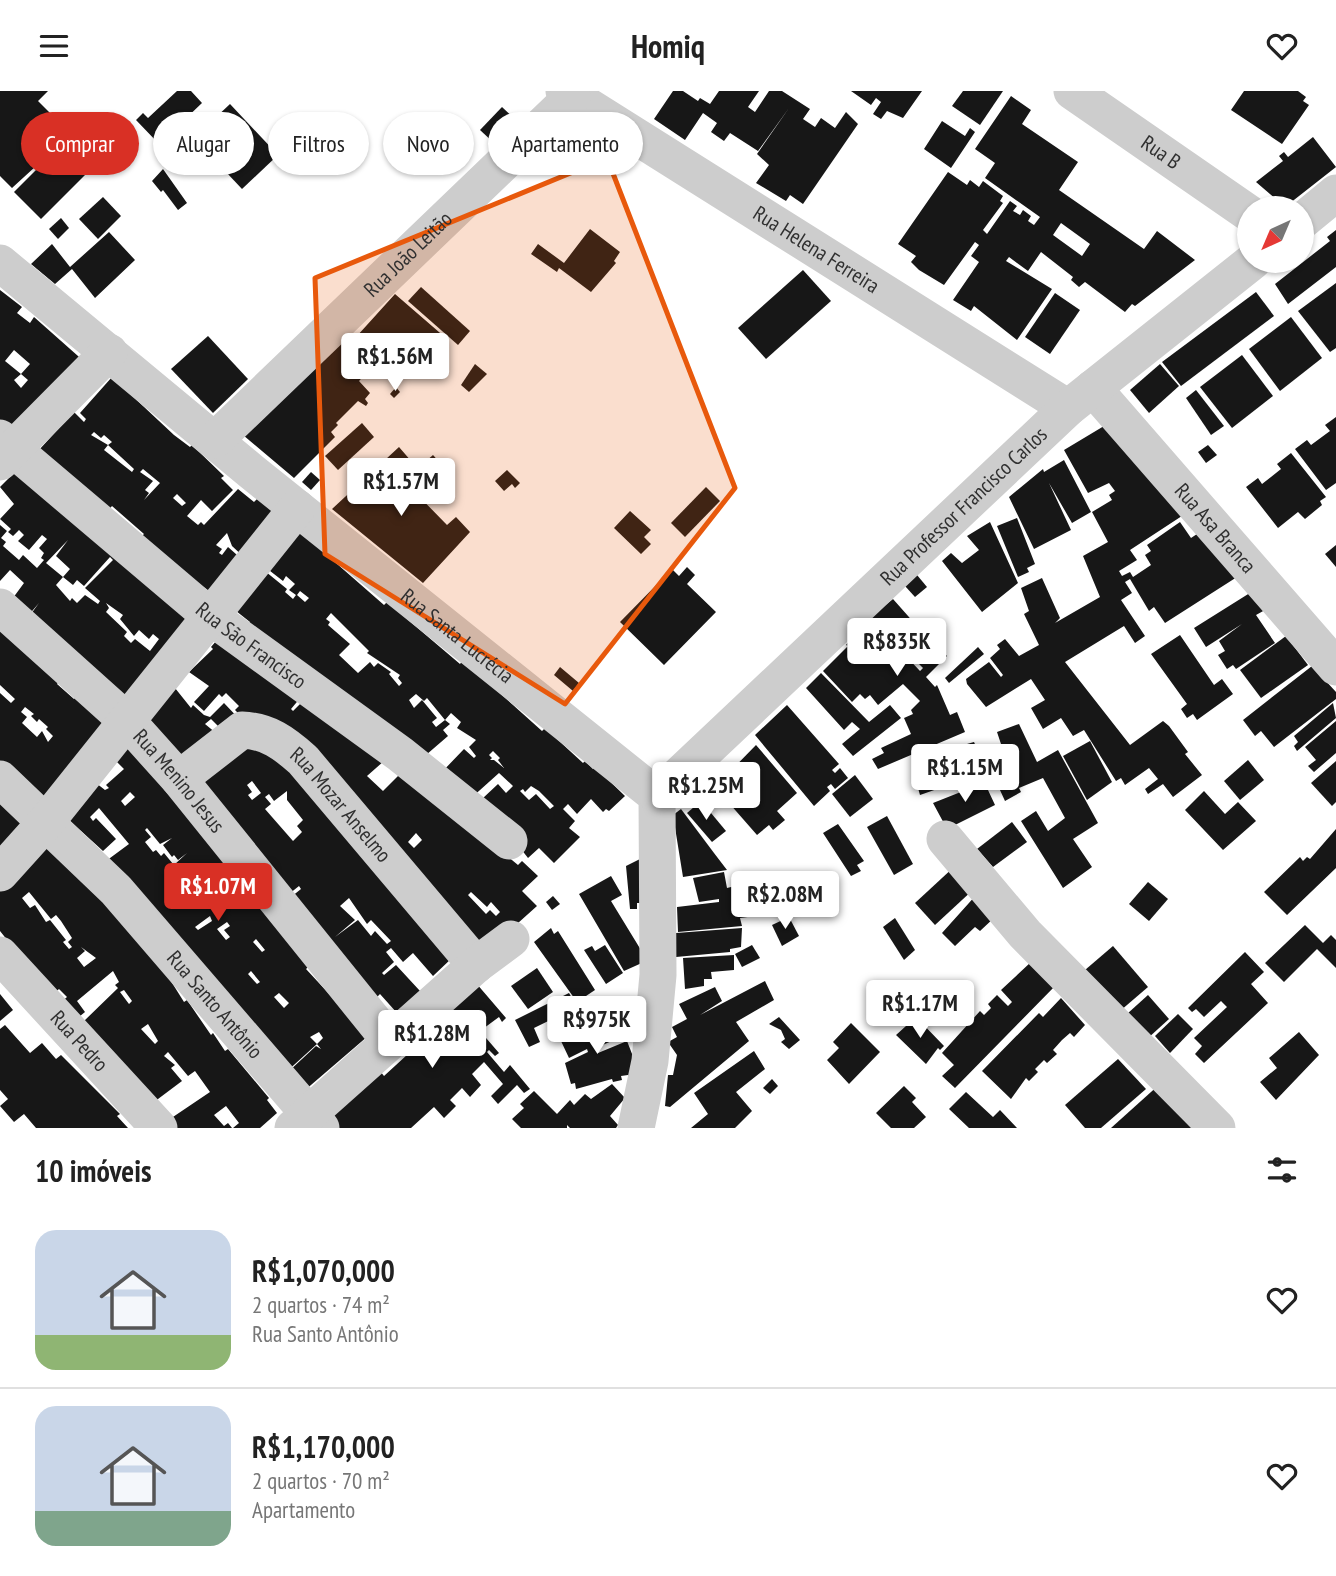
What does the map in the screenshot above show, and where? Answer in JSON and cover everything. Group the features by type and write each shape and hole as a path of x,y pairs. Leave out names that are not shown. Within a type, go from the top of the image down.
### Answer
{"street":[{"name":"Rua B","path":"1072,91 1237,205"},
{"name":"Rua Helena Ferreira","path":"568,94 1080,398"},
{"name":"Rua João Leitão","path":"215,440 568,94"},
{"path":"1314,211 1336,193"},
{"name":"Rua Santa Lucrécia","path":"0,264 297,508 657,796"},
{"name":"Rua Professor Francisco Carlos","path":"657,796 1080,398 1238,273"},
{"path":"4,450 109,352"},
{"name":"Rua Asa Branca","path":"1080,398 1336,667"},
{"name":"Rua São Francisco","path":"4,450 211,617 400,754 509,841"},
{"path":"0,873 46,822 297,508"},
{"name":"Rua Menino Jesus","path":"0,607 127,721 179,779 390,1041"},
{"name":"Rua Mozar Anselmo","path":"179,779 242,730 268,734 284,744 303,760 476,965"},
{"name":"Rua Santo Antônio","path":"0,779 116,890 308,1123"},
{"path":"636,1128 650,1062 658,975 657,796"},
{"path":"945,839 1025,934 1217,1128"},
{"path":"308,1123 390,1041 476,965 511,939"},
{"name":"Rua Pedro","path":"0,955 159,1128"}],"highlighted area":[{"path":"607,158 735,488 565,704 325,554 315,278"}],"building":[{"path":"0,91 48,91 38,101 49,112 21,112 21,175 26,175 12,188 0,176"},
{"path":"177,91 191,91 202,103 193,112 154,112"},
{"path":"673,91 683,91 698,101 700,98 710,104 719,91 759,91 748,107 755,112 769,91 782,91 810,109 803,119 815,127 821,118 835,128 846,112 858,124 803,204 790,195 786,201 756,183 769,165 757,154 789,108 758,151 730,133 724,141 711,132 717,123 703,113 685,140 654,119"},
{"path":"851,91 922,91 903,118 887,111 881,119 873,114 881,102 876,98 871,105"},
{"path":"963,91 1003,91 980,125 952,106"},
{"path":"1244,91 1298,91 1306,97 1303,101 1309,105 1282,144 1231,110"},
{"path":"1011,96 1031,110 1022,124 1078,162 1059,190 1144,249 1157,231 1195,260 1135,306 1132,304 1125,312 1085,282 1079,287 1071,280 1073,277 1041,252 1028,271 1009,257 1006,261 1052,289 1017,340 974,306 971,311 953,300 979,262 971,256 979,245 975,242 944,285 919,270 911,262 916,256 898,244 948,172 967,185 970,180 979,187 983,181 1003,196 1000,201 1003,203 983,230 987,234 1010,201 1017,206 1013,211 1020,215 1023,210 1031,216 1028,221 1034,225 1040,217 985,178 995,163 975,149","holes":["1061,223 1090,244 1082,256 1053,235"]},
{"path":"230,104 238,112 222,112"},
{"path":"143,113 148,118 153,113 153,138 139,123 139,117"},
{"path":"942,121 965,136 970,128 975,132 951,168 924,149"},
{"path":"488,122 488,137 480,130"},
{"path":"254,130 268,144 268,164 242,189 229,175 254,175"},
{"path":"1313,137 1336,167 1299,196 1272,196 1256,182 1283,161 1279,156 1284,152 1288,157"},
{"path":"31,175 85,175 41,219 14,192"},
{"path":"158,175 167,175 187,203 178,210 163,190 161,192 152,181"},
{"path":"103,197 121,216 98,239 79,219"},
{"path":"61,218 69,228 58,239 49,229"},
{"path":"590,229 620,252 614,261 616,263 591,292 559,268 557,272 531,254 538,244 564,263"},
{"path":"1336,230 1336,267 1288,304 1275,284 1289,273 1314,273 1314,254 1330,241 1327,237"},
{"path":"109,232 135,260 95,298 72,269 55,284 31,264 52,244 70,267"},
{"path":"803,270 831,301 766,359 738,328"},
{"path":"1336,283 1336,348 1330,352 1298,311"},
{"path":"421,287 470,331 458,345 408,301"},
{"path":"0,290 22,307 17,313 30,323 34,317 87,364 22,434 0,421","holes":["14,350 30,364 21,374 5,361","21,374 28,380 21,388 14,380"]},
{"path":"1256,292 1274,316 1181,386 1162,362"},
{"path":"1055,293 1080,310 1050,354 1025,337"},
{"path":"395,294 447,339 430,356 420,347 400,370 357,336"},
{"path":"1291,317 1322,358 1280,391 1249,349"},
{"path":"208,336 248,379 213,413 171,369"},
{"path":"342,338 373,366 359,381 370,393 365,399 368,403 366,406 358,401 336,423 338,425 331,432 335,437 294,478 243,435"},
{"path":"1242,355 1273,396 1232,428 1200,387"},
{"path":"475,364 487,374 469,392 461,385"},
{"path":"1160,364 1179,386 1149,413 1130,390"},
{"path":"112,377 174,435 190,447 192,445 224,476 221,478 233,490 212,511 201,500 187,516 198,525 201,522 204,525 238,489 254,502 258,498 277,516 246,559 232,546 227,533 216,545 222,549 219,553 222,555 228,547 245,562 216,596 138,540 144,534 112,506 105,514 38,451 74,412 84,422 86,419 80,413","holes":["94,432 101,438 104,435 112,442 108,445 91,435","108,445 134,469 132,472 104,450","143,469 160,483 144,500 149,493 145,490 153,481 140,472","177,494 186,503 182,506 173,498"]},
{"path":"396,387 400,392 394,398 390,394"},
{"path":"1196,390 1224,426 1211,435 1186,398"},
{"path":"1336,417 1336,483 1326,490 1295,449 1307,440 1311,445 1330,431 1325,425"},
{"path":"362,423 374,437 338,470 325,456"},
{"path":"1104,426 1188,512 1130,550 1137,560 1119,571 1122,576 1130,572 1133,577 1151,565 1145,555 1151,551 1147,545 1180,522 1191,538 1203,530 1237,577 1165,623 1154,607 1149,611 1130,579 1125,582 1132,593 1121,600 1145,636 1135,643 1124,626 1065,662 1130,745 1163,721 1169,726 1188,752 1185,754 1202,775 1173,797 1163,784 1148,794 1145,789 1158,779 1149,768 1125,785 1121,778 1116,781 1084,730 1073,736 1061,718 1043,729 1031,708 1045,700 1031,679 986,707 966,679 989,662 1001,677 1003,675 990,658 1000,649 997,645 1005,639 1019,656 1039,645 1024,614 1029,611 1021,588 1042,578 1060,618 1055,623 1100,597 1083,556 1108,542 1092,512 1112,500 1109,495 1115,491 1109,483 1088,493 1064,450"},
{"path":"1208,445 1217,455 1206,463 1198,452"},
{"path":"399,447 418,469 405,482 447,525 456,517 470,532 423,583 332,509"},
{"path":"1291,453 1326,497 1320,501 1322,505 1305,519 1298,512 1278,528 1246,487 1258,478 1262,484 1281,469 1277,464"},
{"path":"433,455 442,465 434,472 425,462"},
{"path":"1064,460 1091,512 1072,523 1049,483 1071,530 1034,549 1009,497 1043,469 1044,472"},
{"path":"18,469 200,618 127,699 28,618 39,603 27,617 10,602 24,583 10,570 0,581 0,525 7,531 1,538 6,542 3,546 19,560 23,555 37,568 44,560 41,558 44,553 39,548 47,539 42,535 29,550 18,541 24,535 19,530 13,536 8,532 11,529 0,519 14,504 0,487","holes":["68,540 56,556 70,569 63,577 46,563","110,557 113,560 85,588 100,601 98,604 85,595 77,603 72,598 70,601 56,585 63,577 73,585 77,580 84,586","106,603 123,615 120,619 134,636 139,630 149,639 153,634 159,639 150,651 135,639 131,643 124,636 127,632 106,612 109,608"]},
{"path":"507,470 520,483 515,488 512,484 504,491 495,481"},
{"path":"311,472 320,480 311,490 302,482"},
{"path":"706,487 720,501 685,537 671,523"},
{"path":"630,511 651,530 644,537 651,544 641,554 614,528"},
{"path":"1017,518 1035,564 1027,568 1029,572 1018,577 997,526"},
{"path":"990,522 1018,583 982,612 942,561 951,553 962,563 979,550 967,536"},
{"path":"296,528 384,605 387,602 460,664 463,660 542,731 545,728 583,763 585,761 593,769 595,767 625,796 609,811 606,809 603,812 591,799 577,814 568,804 563,809 575,821 569,828 580,837 554,863 539,848 528,858 482,799 498,784 506,793 513,786 499,773 470,799 440,774 464,749 474,758 476,756 469,747 476,740 457,728 461,722 451,713 445,720 450,724 443,730 448,736 419,761 245,628 250,622 231,607 260,567 287,589 285,592 293,599 296,595 289,590 295,584 286,576 283,581 265,567","holes":["300,591 309,598 305,602 297,595","331,613 369,651 367,653 400,675 398,678 402,683 399,686 389,674 391,672 378,663 374,667 370,662 358,673 339,655 350,644 328,625 330,622 326,619","416,694 424,701 427,698 445,720 436,727 432,722 437,718 422,700 414,708 409,700","493,751 504,768 490,760 492,758 489,755","531,786 554,806 550,809 536,794 529,800 520,791 523,789 525,792"]},
{"path":"1336,545 1336,567 1325,554"},
{"path":"687,567 695,575 687,584 716,612 664,665 620,622 672,569 679,576"},
{"path":"917,575 927,587 915,597 905,586"},
{"path":"1253,591 1265,610 1256,615 1275,643 1236,669 1233,665 1227,669 1218,655 1225,651 1219,641 1242,624 1206,647 1194,628"},
{"path":"893,599 916,625 919,623 947,656 926,677 935,687 937,685 950,715 957,712 965,732 878,769 872,759 884,753 881,748 911,734 904,718 913,714 911,710 920,701 903,684 878,705 870,695 865,699 860,694 852,702 823,671 848,646 846,645 854,635 851,632","holes":["892,637 923,668 920,671 890,639"]},
{"path":"0,621 60,680 57,684 74,699 79,693 110,724 42,798 0,763 0,693 11,703 15,699 0,685","holes":["25,707 34,714 31,716 48,727 46,729 53,736 48,742 42,731 37,737 22,723 27,717 21,712"]},
{"path":"223,633 301,697 291,709 293,711 307,697 384,761 367,776 383,791 404,770 518,865 522,861 538,876 522,891 537,906 480,957 235,710 239,706 226,693 222,697 219,694 204,711 194,702 209,686 189,672 213,649 211,647","holes":["416,833 422,840 414,848 408,842","471,892 487,907 491,902 500,912 496,916 490,910 486,914 468,895"]},
{"path":"1180,635 1214,685 1222,679 1233,694 1197,720 1193,714 1187,718 1181,709 1187,704 1151,654"},
{"path":"1286,636 1308,665 1261,698 1240,670"},
{"path":"978,647 984,654 949,683 945,678"},
{"path":"1312,666 1336,692 1336,699 1274,747 1261,731 1255,736 1243,720"},
{"path":"560,667 579,683 573,691 554,675"},
{"path":"821,673 869,722 890,705 901,718 853,756 842,744 860,729 852,722 844,730 806,688"},
{"path":"175,688 191,708 193,705 204,715 210,717 224,703 243,723 229,737 211,719 205,724 222,738 188,771 141,723"},
{"path":"1333,703 1336,718 1297,751 1294,746 1298,742 1294,736"},
{"path":"787,705 839,764 832,770 835,773 840,768 848,778 835,789 831,784 827,787 830,791 814,806 755,735"},
{"path":"1336,721 1336,753 1314,772 1308,766 1316,760 1305,747"},
{"path":"1019,724 1037,762 1058,750 1098,823 1073,839 1092,867 1063,888 1021,821 1036,811 1048,831 1065,818 1043,778 1019,788 1021,792 1005,801 984,755 1002,747 997,732"},
{"path":"1090,741 1112,782 1087,800 1063,756"},
{"path":"974,742 977,749 963,755 960,746"},
{"path":"126,743 311,964 306,969 368,1036 304,1091 288,1072 316,1046 321,1049 317,1044 284,1074 106,861 129,844 99,808 90,817 93,821 96,818 116,839 103,851 69,820 96,783 105,790 109,788 106,785 124,769 112,757","holes":["130,792 135,797 125,806 121,801","147,828 160,844 172,838 163,845 172,857 174,855 178,860 187,853 174,865 187,882 180,887 166,869 173,864 164,853 161,856 156,850 153,852 145,842 151,837 145,830","210,916 212,921 198,930 195,927","227,922 230,926 224,930 230,937 226,940 217,929","256,939 265,950 262,952 253,942","251,971 260,982 257,984 248,974","279,993 289,1003 284,1008 274,997","319,1032 323,1038 317,1044 310,1037"]},
{"path":"279,745 452,958 433,976 413,953 403,962 391,948 386,952 394,962 382,973 384,975 396,965 420,991 397,1013 380,994 369,1005 198,791 229,749","holes":["252,781 261,793 252,800 248,795 252,792 247,785","287,791 287,800 303,820 297,826 302,832 293,841 265,809 271,804 265,797 269,794 274,801","299,886 301,889 291,897 289,894","349,898 367,924 371,920 391,941 387,944 375,931 371,936 358,920 335,937 355,920 340,906"]},
{"path":"756,745 797,793 777,811 785,820 773,830 769,825 757,835 715,787"},
{"path":"971,756 977,775 920,795 914,774"},
{"path":"1248,760 1264,780 1240,800 1224,781"},
{"path":"1336,761 1336,802 1332,806 1311,783"},
{"path":"855,775 873,799 850,817 832,794"},
{"path":"991,780 995,787 988,790 995,805 947,829 933,803"},
{"path":"1204,791 1225,814 1238,802 1256,821 1223,850 1185,810"},
{"path":"0,800 22,823 0,857"},
{"path":"701,801 726,831 712,842 687,813"},
{"path":"681,809 727,870 683,877 673,815"},
{"path":"887,816 913,864 894,875 867,827"},
{"path":"1012,822 1027,842 993,867 977,849"},
{"path":"838,824 864,861 857,865 861,871 851,876 823,833"},
{"path":"1336,829 1336,868 1287,915 1264,892 1300,857 1303,861 1307,857 1310,859"},
{"path":"45,843 139,930 184,1002 187,1000 211,1035 213,1033 225,1051 228,1049 269,1098 267,1100 277,1113 260,1128 233,1128 239,1123 226,1106 214,1115 224,1126 228,1123 232,1128 172,1128 167,1121 210,1092 195,1071 188,1076 168,1052 164,1056 175,1065 171,1068 182,1081 146,1108 83,1022 118,988 115,985 119,982 113,971 77,1001 85,1012 74,1021 59,1004 67,997 59,989 52,995 0,931 0,888","holes":["29,892 51,919 56,915 72,938 68,942 72,947 69,949 63,942 66,940 50,920 46,922 35,905 30,908 22,898","81,947 96,958 84,967 77,958 85,951","124,990 132,1001 129,1004 120,992","148,1024 158,1041 155,1044 141,1029"]},
{"path":"642,858 647,903 637,903 637,909 630,909 626,866"},
{"path":"955,866 975,888 935,925 915,903"},
{"path":"724,872 727,888 735,886 737,897 748,895 748,904 762,903 763,915 740,918 742,926 678,932 677,907 719,902 719,899 699,902 693,878"},
{"path":"611,876 622,895 611,901 644,955 644,962 624,971 579,894"},
{"path":"1148,882 1168,899 1149,921 1129,904"},
{"path":"977,894 995,917 980,931 975,927 955,946 942,933"},
{"path":"553,896 560,904 552,910 546,902"},
{"path":"789,917 799,936 782,946 772,925"},
{"path":"895,918 915,950 904,960 883,927"},
{"path":"1305,925 1323,943 1331,935 1336,940 1336,968 1317,949 1284,982 1265,963"},
{"path":"551,928 554,934 558,931 595,990 577,1002 534,942"},
{"path":"742,928 741,947 730,949 730,952 676,957 676,933"},
{"path":"605,945 623,973 606,984 584,950 592,946 595,951"},
{"path":"752,945 760,958 742,967 735,954"},
{"path":"1113,946 1148,987 1120,1011 1085,970"},
{"path":"1245,952 1264,972 1251,984 1268,1003 1204,1063 1195,1054 1202,1046 1194,1038 1227,1007 1221,1001 1204,1017 1196,1009 1192,1012 1188,1008"},
{"path":"734,955 734,970 711,972 712,979 704,979 704,986 685,989 683,958"},
{"path":"1031,962 1056,985 955,1088 942,1076 954,1065 942,1053 980,1011 984,1015 991,1008 988,1004 997,995 1008,1006 1012,1002 1001,990"},
{"path":"537,968 553,992 528,1009 511,986"},
{"path":"765,981 774,1000 736,1022 749,1041 670,1107 665,1106 668,1075 673,1075 677,1055 668,1042 677,1037 672,1027 687,1019 679,1004 715,987 722,1001 700,1015"},
{"path":"476,983 506,1018 502,1022 499,1017 480,1031 499,1053 495,1056 489,1050 487,1052 504,1072 510,1065 530,1089 524,1093 517,1085 498,1104 491,1096 503,1084 484,1062 472,1074 481,1085 470,1097 462,1088 450,1100 456,1106 444,1118 434,1107 411,1128 332,1128 329,1117 380,1071 384,1076 408,1054 403,1049"},
{"path":"569,993 577,1007 534,1028 540,1042 529,1047 515,1020"},
{"path":"0,994 13,1010 0,1021"},
{"path":"1148,995 1169,1019 1147,1039 1127,1014"},
{"path":"1061,998 1085,1025 1074,1037 1070,1033 1062,1040 1053,1050 1057,1054 1047,1063 1044,1060 1035,1069 1038,1072 1029,1081 1026,1078 1011,1099 982,1071 1039,1013 1043,1017"},
{"path":"1178,1014 1193,1029 1170,1053 1155,1036"},
{"path":"606,1017 616,1039 596,1048 598,1053 627,1041 634,1059 629,1078 628,1075 621,1076 622,1080 613,1082 612,1079 576,1089 575,1083 571,1084 565,1063 588,1052 587,1049 569,1058 561,1041"},
{"path":"779,1017 800,1040 789,1049 781,1042 785,1039 781,1030 769,1024"},
{"path":"916,1017 944,1046 940,1050 938,1048 926,1064 896,1035"},
{"path":"851,1023 880,1052 849,1084 827,1060 839,1048 833,1042"},
{"path":"5,1025 30,1053 42,1043 56,1059 61,1055 120,1114 117,1116 128,1128 36,1128 24,1114 14,1122 0,1106 8,1099 0,1090 0,1029"},
{"path":"1299,1032 1319,1055 1276,1100 1260,1082 1277,1068 1269,1058"},
{"path":"754,1051 765,1069 736,1092 752,1111 735,1128 691,1128 708,1114 694,1093"},
{"path":"1118,1059 1146,1089 1101,1128 1085,1128 1065,1105"},
{"path":"772,1079 778,1086 770,1094 763,1088"},
{"path":"1161,1083 1213,1128 1111,1128"},
{"path":"612,1084 625,1098 610,1116 618,1125 616,1128 570,1128 567,1125 567,1128 521,1128 512,1119 524,1108 520,1104 534,1091 557,1114 570,1100 574,1105 585,1094 591,1099"},
{"path":"904,1086 916,1098 912,1102 926,1117 914,1128 891,1128 876,1113"},
{"path":"966,1092 993,1117 1000,1110 1017,1128 969,1128 949,1109"}]}
